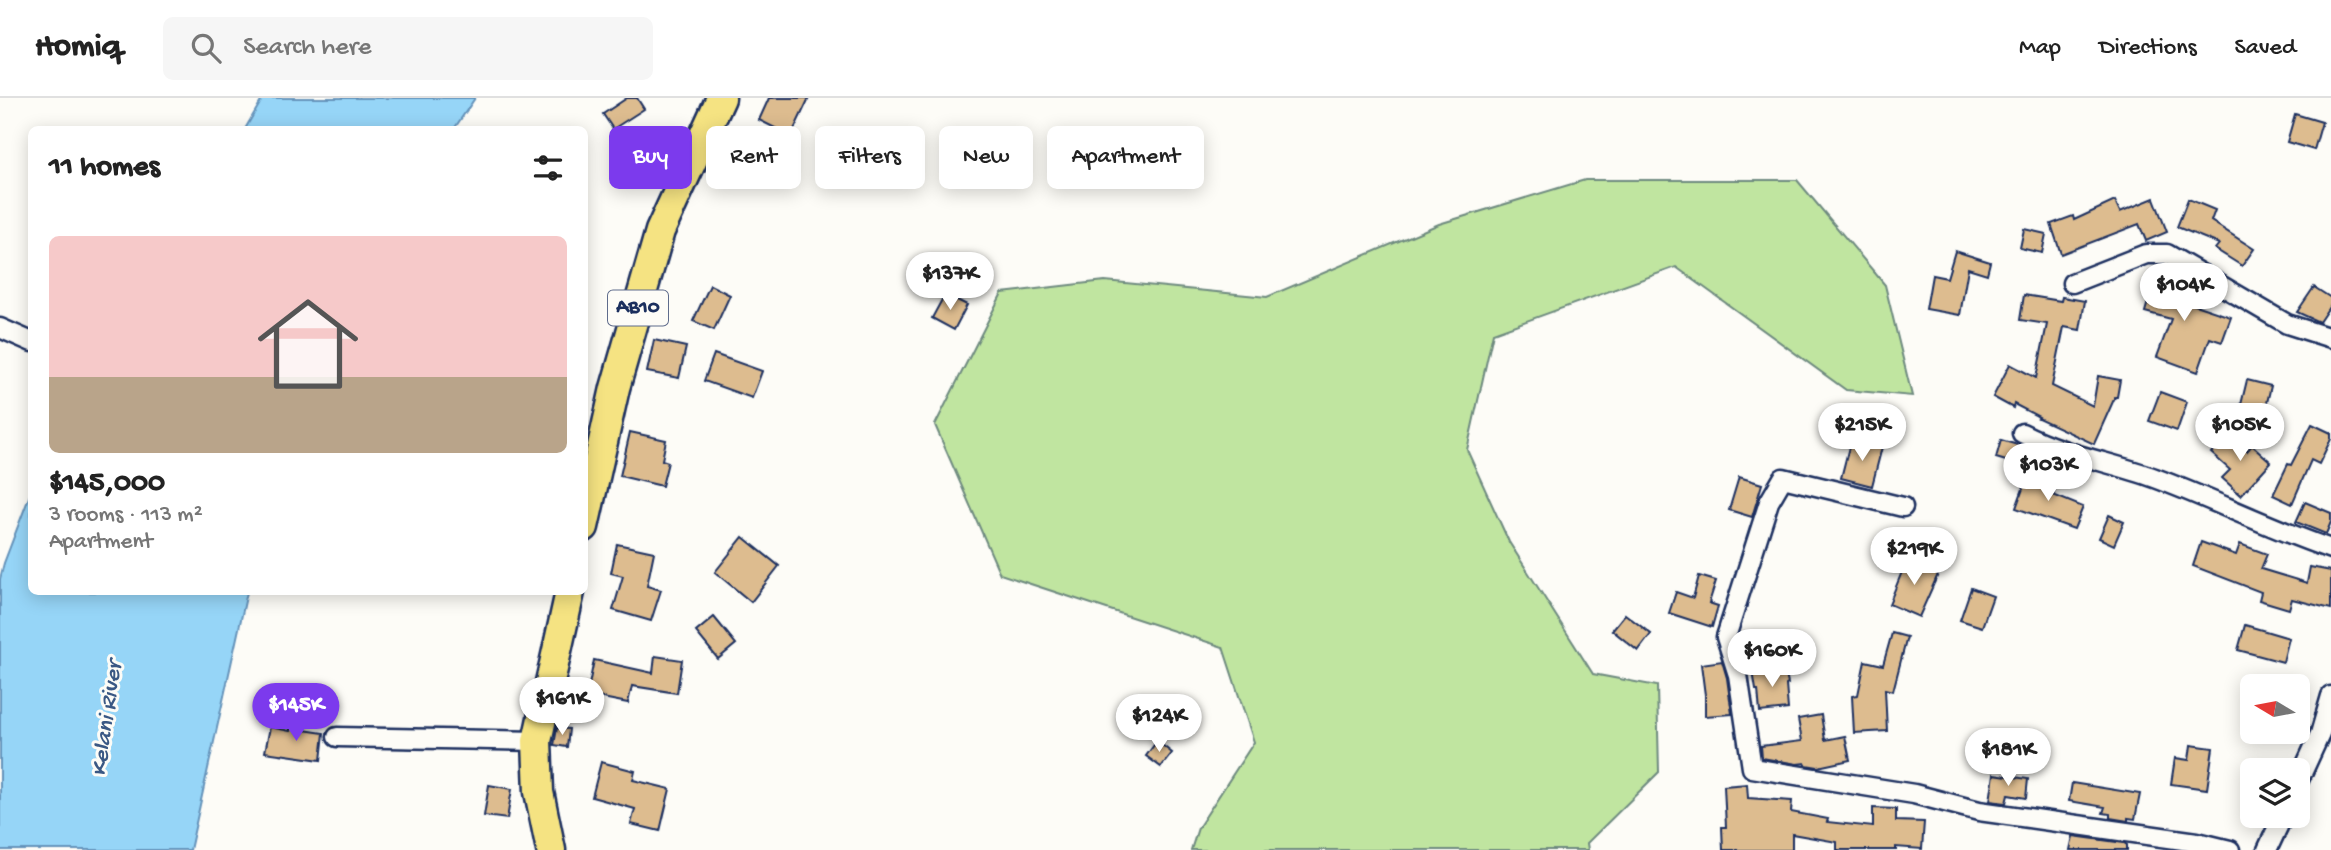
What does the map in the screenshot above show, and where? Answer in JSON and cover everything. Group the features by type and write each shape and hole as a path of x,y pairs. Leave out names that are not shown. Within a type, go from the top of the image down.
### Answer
{"main road":[{"name":"AB10","path":"588,509 615,388 660,232 721,98"},
{"path":"551,850 539,792 537,740 569,595"}],"street":[{"path":"2072,283 2146,254 2168,254 2287,324 2331,338"},
{"path":"0,328 28,340"},
{"path":"2022,433 2043,444 2155,478 2284,533 2331,549"},
{"path":"1903,507 1783,478 1769,502 1726,637 1738,675 1752,768 1914,794 1979,811 2197,842 2230,850"},
{"path":"2309,758 2320,734 2331,696"},
{"path":"337,737 537,740"},
{"path":"2267,850 2277,828"}],"green space":[{"path":"1585,180 1797,180 1885,285 1912,396 1846,390 1676,267 1493,333 1467,450 1509,542 1593,674 1657,686 1659,772 1587,843 1588,850 1191,850 1198,828 1254,742 1223,647 1000,574 935,425 1002,293 1105,281 1267,297 1439,224"}],"water":[{"path":"263,98 475,98 456,126 247,126"},
{"name":"Kelani River","path":"28,500 28,595 246,595 190,850 0,850 0,579"}],"building":[{"path":"627,98 637,98 644,109 618,126 611,126 603,114"},
{"path":"769,98 809,98 796,126 771,126 759,120"},
{"path":"2295,114 2322,122 2314,150 2287,142"},
{"path":"2154,198 2167,232 2146,241 2139,224 2061,254 2051,224 2073,216 2074,220 2115,201 2120,212"},
{"path":"2188,199 2215,210 2211,221 2254,249 2242,266 2215,249 2219,244 2177,227"},
{"path":"2024,229 2046,234 2042,253 2020,248"},
{"path":"1955,251 1990,262 1987,274 1968,268 1960,315 1926,309 1932,275 1947,278"},
{"path":"2157,271 2186,280 2180,300 2231,317 2222,342 2210,338 2198,372 2157,357 2171,319 2145,312"},
{"path":"710,285 730,295 714,330 693,321"},
{"path":"2314,287 2331,298 2331,304 2319,322 2297,312"},
{"path":"945,294 967,305 954,330 932,318"},
{"path":"2024,295 2061,301 2062,297 2085,301 2080,330 2064,327 2052,386 2093,406 2098,376 2120,380 2117,397 2094,444 2014,404 2013,408 1993,397 2010,364 2036,378 2047,324 2020,320"},
{"path":"654,340 686,347 679,378 647,372"},
{"path":"714,354 762,371 752,398 704,381"},
{"path":"2247,380 2271,386 2263,419 2239,413"},
{"path":"2160,392 2187,402 2177,431 2149,421"},
{"path":"2312,424 2331,433 2331,439 2319,464 2311,460 2292,504 2273,495"},
{"path":"630,432 666,440 662,460 668,462 662,486 620,476"},
{"path":"2227,434 2247,451 2252,445 2271,462 2241,495 2222,478 2230,470 2211,453"},
{"path":"1851,439 1882,447 1872,486 1841,478"},
{"path":"2001,440 2021,446 2016,464 1996,458"},
{"path":"2028,475 2056,485 2053,495 2083,507 2074,529 2016,508"},
{"path":"1739,477 1762,484 1752,517 1729,510"},
{"path":"2305,502 2331,513 2326,534 2296,522"},
{"path":"2109,515 2124,522 2114,545 2099,538"},
{"path":"743,537 779,566 751,602 715,572"},
{"path":"2201,542 2236,555 2240,544 2267,554 2261,569 2307,583 2310,567 2331,571 2331,609 2292,599 2289,609 2259,600 2261,592 2193,566"},
{"path":"617,544 654,552 647,586 661,590 651,621 613,610 623,576 611,573"},
{"path":"1908,557 1940,570 1919,617 1889,604"},
{"path":"1699,576 1716,581 1709,603 1718,606 1712,627 1669,613 1676,592 1693,598"},
{"path":"1971,588 1993,596 1982,627 1960,620"},
{"path":"1625,614 1651,634 1638,651 1612,630"},
{"path":"714,617 736,644 718,659 696,632"},
{"path":"2245,625 2289,638 2283,662 2238,650"},
{"path":"1892,633 1907,637 1893,691 1885,689 1887,731 1854,733 1852,696 1858,695 1865,661 1883,665"},
{"path":"655,656 682,660 677,693 632,686 628,703 587,695 594,660 653,673"},
{"path":"1722,661 1732,714 1705,716 1701,664"},
{"path":"1784,665 1788,684 1788,709 1760,712 1753,671"},
{"path":"1821,715 1825,740 1845,736 1850,760 1818,767 1762,758 1761,746 1802,741 1798,719"},
{"path":"270,727 324,733 321,760 265,752"},
{"path":"557,728 569,729 567,747 554,745"},
{"path":"1157,741 1172,753 1161,767 1146,756"},
{"path":"2191,745 2213,748 2207,789 2171,784 2175,758 2189,760"},
{"path":"601,762 635,771 633,780 670,789 660,831 631,824 635,809 592,797"},
{"path":"1994,774 2028,779 2026,798 2008,795 2006,803 1990,801"},
{"path":"2072,783 2140,794 2135,819 2128,818 2128,821 2110,818 2110,814 2103,813 2105,807 2069,801"},
{"path":"1747,784 1748,798 1792,801 1791,812 1828,819 1827,822 1873,827 1873,808 1896,809 1896,821 1924,822 1922,849 1896,847 1896,850 1837,850 1837,842 1792,834 1792,850 1723,850 1722,827 1726,827 1724,786"},
{"path":"489,785 512,789 507,819 484,816"},
{"path":"2073,836 2124,843 2127,850 2070,850"}]}
